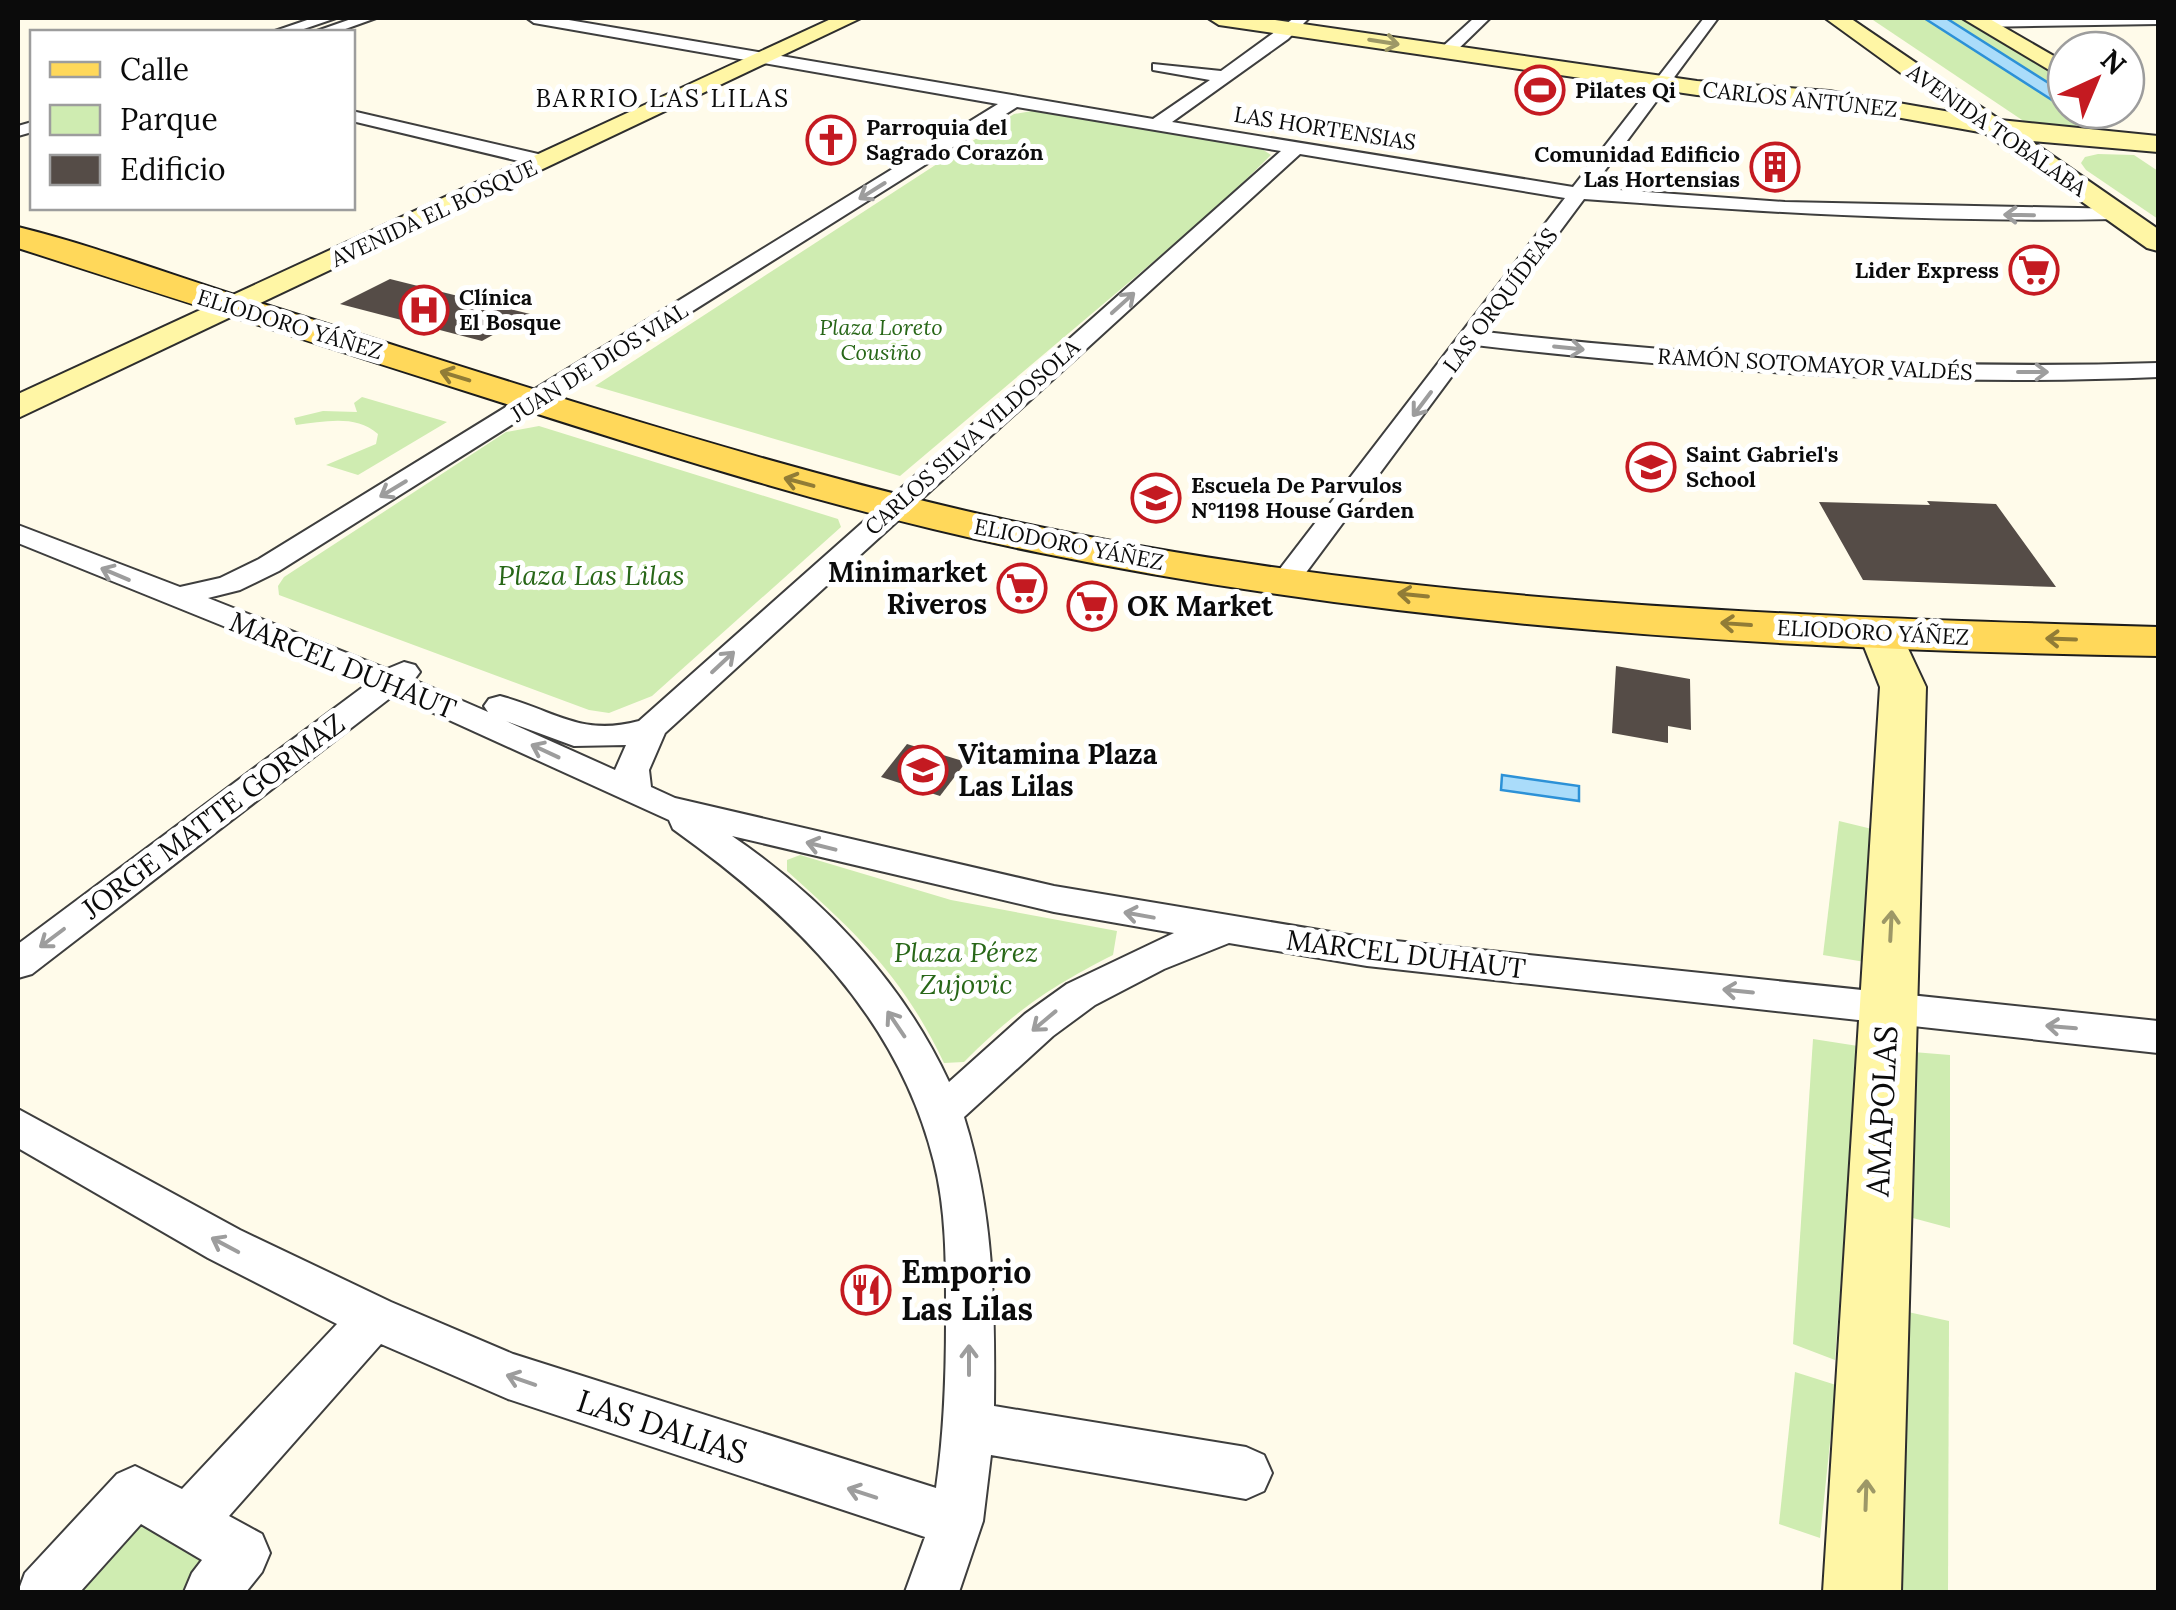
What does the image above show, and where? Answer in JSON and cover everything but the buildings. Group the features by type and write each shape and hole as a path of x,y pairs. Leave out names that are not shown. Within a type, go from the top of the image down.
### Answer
{"main road":[{"name":"ELIODORO YÁÑEZ","path":"18,238 761,472 1044,541 1286,580 1514,606 1881,634 2158,642"}],"street":[{"path":"287,30 328,18"},
{"path":"329,30 368,18"},
{"name":"LAS HORTENSIAS","path":"534,18 1014,102 1578,194 1804,208 2116,213"},
{"name":"AVENIDA EL BOSQUE","path":"750,57 821,18"},
{"name":"AVENIDA EL BOSQUE","path":"18,388 221,302 750,57 850,18"},
{"name":"CARLOS ANTÚNEZ","path":"1219,18 1296,23 1446,52 1662,83 1829,98 1994,128 2136,135"},
{"path":"1446,52 1482,18"},
{"name":"LAS ORQUÍDEAS","path":"1286,580 1710,18"},
{"name":"AVENIDA TOBALABA","path":"1836,18 2158,242"},
{"path":"1977,20 2158,19"},
{"path":"1977,20 2046,61"},
{"path":"1158,125 1296,23"},
{"path":"1158,67 1225,77"},
{"path":"1829,98 1953,100"},
{"name":"JUAN DE DIOS VIAL","path":"173,598 230,584 269,564 1014,102"},
{"path":"355,117 532,158"},
{"path":"2048,166 2058,150 2136,135"},
{"name":"CARLOS SILVA VILDOSOLA","path":"649,799 632,770 651,728 1296,148"},
{"name":"AVENIDA EL BOSQUE","path":"18,407 221,302"},
{"name":"RAMÓN SOTOMAYOR VALDÉS","path":"1472,338 1741,364 1904,371 2158,370"},
{"name":"MARCEL DUHAUT","path":"18,533 173,598 400,676 649,799 784,895 842,952 906,1039 941,1111 965,1212 969,1262 969,1426 956,1521 932,1592"},
{"name":"CARLOS SILVA VILDOSOLA","path":"269,564 252,583 254,601 400,676 589,740 622,737 651,728"},
{"name":"AMAPOLAS","path":"1862,1592 1902,687 1881,634"},
{"name":"JORGE MATTE GORMAZ","path":"18,964 400,676"},
{"name":"MARCEL DUHAUT","path":"649,799 958,878 1224,930 1367,952 2158,1036"},
{"path":"941,1111 972,1090 1061,1008 1131,968 1224,930"},
{"name":"LAS DALIAS","path":"18,1126 224,1244 374,1318 508,1376 956,1521"},
{"path":"188,1522 374,1318"},
{"path":"969,1426 1246,1473"},
{"path":"44,1592 135,1492 243,1553 210,1592"}],"green space":[{"path":"1870,18 1924,18 2046,96 2046,127 2031,126"},
{"path":"1946,18 1960,18 2046,68 2046,81"},
{"name":"Plaza Loreto Cousiño","path":"1032,111 1259,147 1271,155 1218,207 900,476 595,386 1014,114"},
{"path":"2134,155 2158,171 2158,219 2086,170 2081,163 2085,157"},
{"path":"362,397 447,422 358,475 326,465 376,444 378,434 349,422 296,425 294,418 323,411 357,412 354,403"},
{"name":"Plaza Las Lilas","path":"539,426 838,519 841,527 652,696 609,713 589,710 279,595 278,586 284,577 506,432"},
{"path":"1839,821 1872,829 1865,962 1823,955"},
{"name":"Plaza Pérez Zujovic","path":"800,855 951,900 1117,931 1113,955 1033,1002 964,1062 944,1063 895,980 836,916 787,871 787,860"},
{"path":"1813,1039 1858,1046 1835,1360 1793,1344"},
{"path":"1913,1052 1950,1055 1950,1228 1909,1217"},
{"path":"1908,1312 1949,1321 1948,1592 1902,1592"},
{"path":"1795,1372 1836,1385 1820,1538 1779,1524"},
{"path":"132,1520 207,1565 184,1592 66,1592"}],"water":[{"path":"1924,18 1946,18 2046,81 2046,96"},
{"path":"1502,775 1579,786 1579,801 1501,790"}],"place":[{"name":"Pilates Qi","path":"1540,90"},
{"name":"Parroquia del Sagrado Corazón","path":"831,140"},
{"name":"Comunidad Edificio Las Hortensias","path":"1775,167"},
{"name":"Lider Express","path":"2034,270"},
{"name":"Clínica El Bosque","path":"424,310"},
{"name":"Saint Gabriel's School","path":"1651,467"},
{"name":"Escuela De Parvulos N°1198 House Garden","path":"1156,498"},
{"name":"Minimarket Riveros","path":"1022,588"},
{"name":"OK Market","path":"1092,606"},
{"name":"Vitamina Plaza Las Lilas","path":"923,770"},
{"name":"Emporio Las Lilas","path":"866,1290"}],"district":[{"name":"BARRIO LAS LILAS","path":"663,98"}]}
